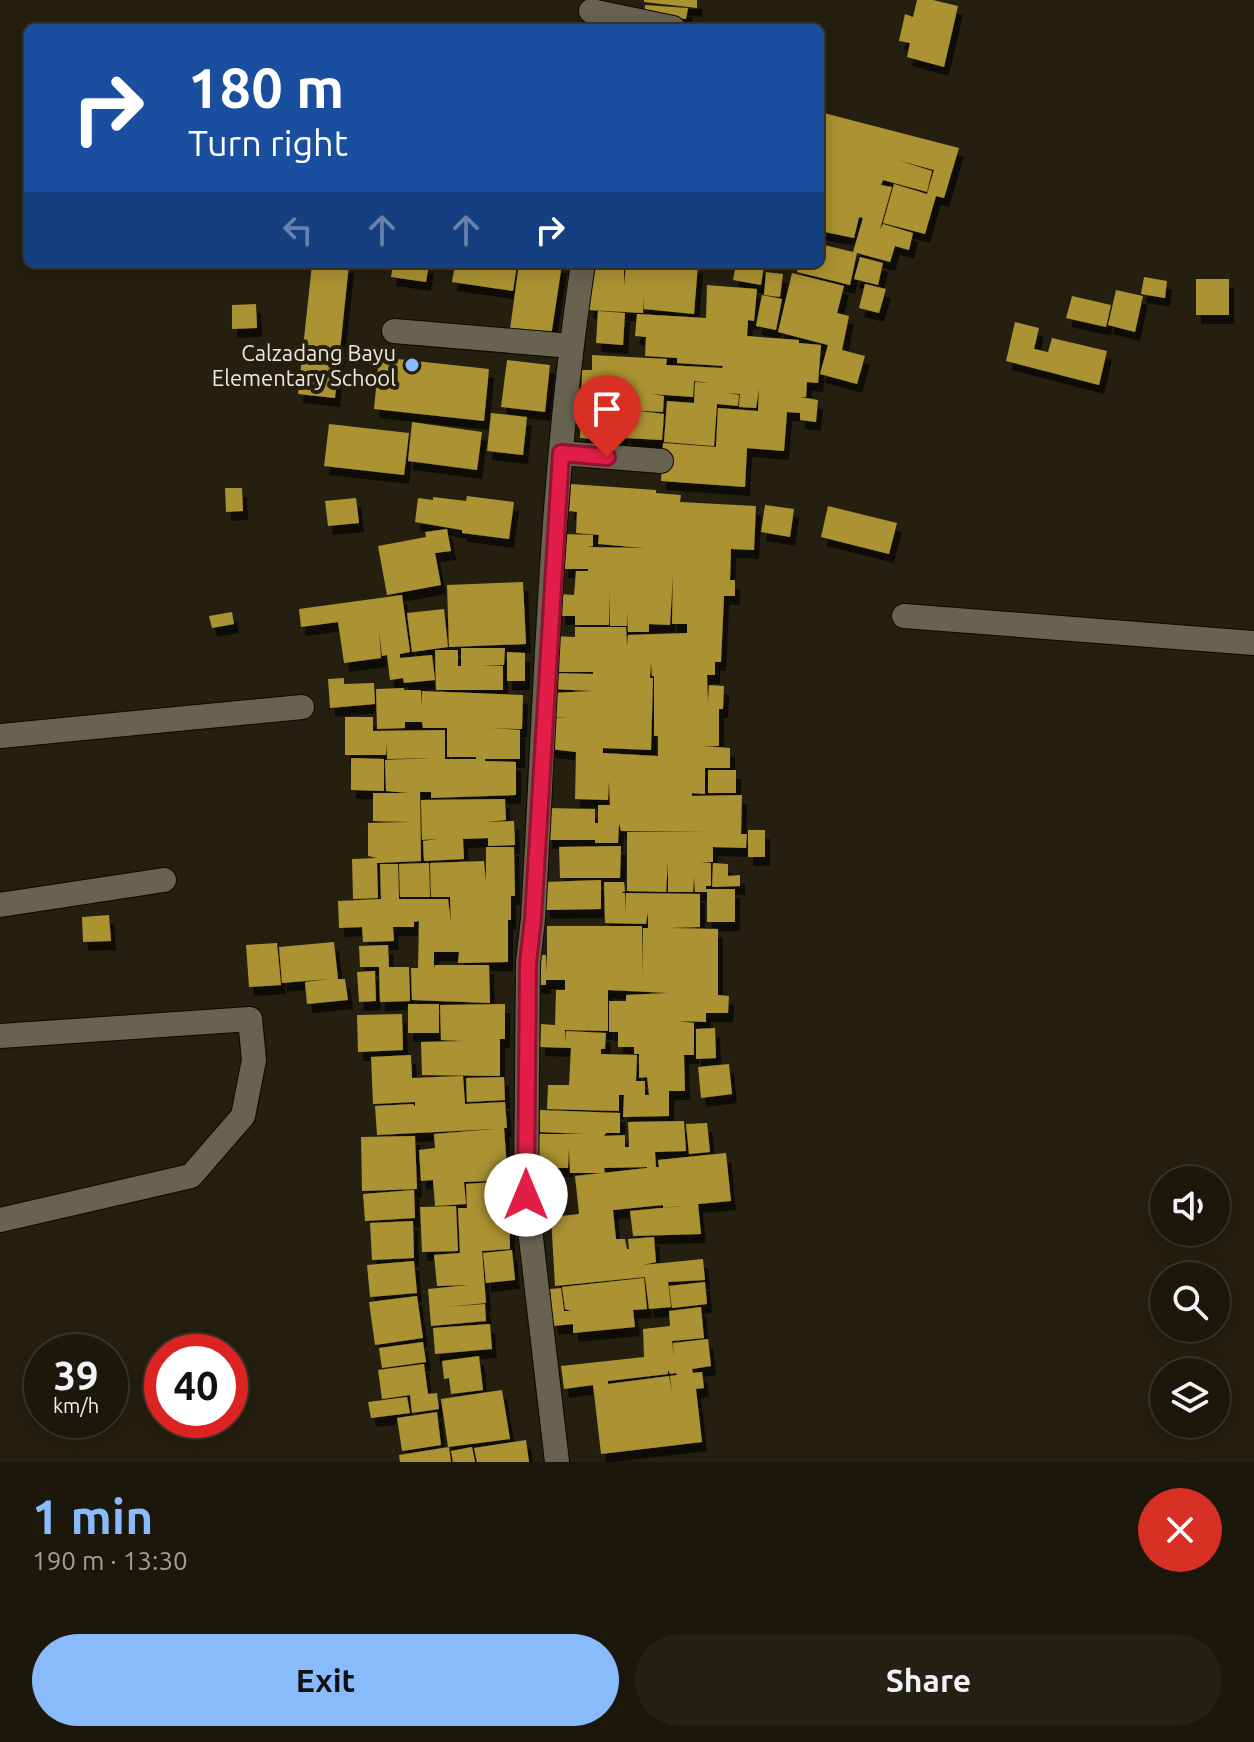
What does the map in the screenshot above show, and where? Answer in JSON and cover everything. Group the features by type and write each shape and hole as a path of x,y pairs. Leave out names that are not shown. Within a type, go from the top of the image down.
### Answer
{"street":[{"path":"591,13 651,24"},
{"path":"557,1462 526,1195 528,963 561,453 582,268"},
{"path":"394,331 571,346"},
{"path":"561,453 661,461"},
{"path":"904,616 1254,643"},
{"path":"0,736 302,707"},
{"path":"0,905 164,880"},
{"path":"0,1036 250,1019 254,1060 243,1116 191,1176 0,1220"}],"building":[{"path":"697,0 697,8 644,2"},
{"path":"917,0 958,6 944,67 907,57 910,43 899,41 905,14 913,17"},
{"path":"645,5 688,8 686,19 644,15"},
{"path":"824,113 959,148 944,198 936,196 925,234 883,223 894,184 927,194 934,170 897,160 932,171 927,192 883,180 881,185 892,187 880,229 883,224 913,233 909,250 895,246 890,262 857,253 850,285 797,272 798,268 824,268 824,245 853,252 863,218 859,217 854,238 824,232"},
{"path":"860,257 883,263 878,285 854,279"},
{"path":"312,268 349,268 335,398 298,394"},
{"name":"Calzadang Bayu Elementary School","path":"392,268 428,268 426,282 391,277"},
{"path":"454,268 516,268 513,291 452,282"},
{"path":"518,268 561,268 550,343 509,336"},
{"path":"590,268 624,268 624,286 626,268 698,268 694,314 644,309 644,297 643,313 588,310"},
{"path":"735,268 764,268 761,285 733,280"},
{"path":"766,272 783,274 780,297 764,295"},
{"path":"792,273 844,286 837,313 849,316 842,350 865,356 857,384 820,374 828,345 778,332"},
{"path":"1144,277 1167,281 1165,298 1141,294"},
{"path":"1196,279 1229,279 1229,315 1196,315"},
{"path":"865,284 886,289 879,313 859,308"},
{"path":"707,285 757,289 754,321 748,320 747,336 821,345 818,383 807,382 806,397 800,397 818,400 816,422 800,420 800,413 787,412 784,451 747,448 745,487 661,481 663,443 716,447 718,408 758,411 759,389 756,408 739,407 740,394 728,393 739,395 738,406 717,404 714,446 664,442 667,401 694,403 695,382 709,383 694,381 693,397 651,394 664,396 663,412 631,410 664,414 662,440 625,438 627,410 597,409 625,412 623,441 580,438 582,370 592,370 592,355 667,359 666,365 722,368 677,363 677,358 645,356 646,337 635,336 637,314 706,318"},
{"path":"1116,290 1143,296 1135,332 1108,325"},
{"path":"762,295 782,299 776,330 756,326"},
{"path":"1072,296 1111,305 1106,327 1066,318"},
{"path":"256,304 257,328 232,329 232,305"},
{"path":"598,311 625,313 623,345 596,343"},
{"path":"1015,322 1039,328 1034,349 1048,352 1052,338 1107,351 1099,385 1006,361"},
{"path":"379,357 489,369 484,421 374,409"},
{"path":"507,360 550,365 545,412 501,407"},
{"path":"491,413 527,417 523,455 487,451"},
{"path":"412,422 482,432 477,470 408,461"},
{"path":"329,424 409,433 404,475 324,466"},
{"path":"571,484 656,490 656,493 681,495 680,502 756,506 754,550 731,549 730,580 735,580 735,596 724,596 721,662 715,662 715,675 707,675 708,704 709,685 724,686 723,709 719,709 719,746 702,746 730,748 730,768 705,768 705,794 692,793 692,796 742,795 741,834 747,834 746,848 713,847 713,862 700,862 711,863 711,886 706,886 706,889 735,889 735,922 707,922 707,892 695,892 694,877 693,892 668,892 668,862 666,892 627,891 627,832 709,832 621,831 619,823 618,843 547,840 547,808 595,809 595,823 598,823 598,805 610,805 609,781 608,800 575,799 576,752 550,749 550,718 568,718 550,717 551,693 593,691 552,689 553,673 593,674 552,672 553,636 575,637 575,627 626,627 627,646 628,635 687,633 687,624 672,624 673,575 670,625 649,624 649,632 628,632 627,611 627,626 610,626 610,590 609,625 575,625 575,616 560,616 560,594 574,595 576,571 588,571 563,569 564,534 593,535 593,546 587,547 644,548 598,544 599,535 576,533 577,512 569,511","holes":["651,662 654,676 654,736 658,736 658,756 603,753 603,748 651,750"]},
{"path":"225,488 242,488 243,511 226,512"},
{"path":"467,496 514,502 509,539 462,533 462,530 415,522 418,498 466,501"},
{"path":"356,498 359,523 328,526 325,501"},
{"path":"765,505 794,509 790,537 761,532"},
{"path":"828,506 897,523 889,554 821,537"},
{"path":"447,529 451,551 435,553 441,585 387,595 378,546 426,537 425,532"},
{"path":"523,582 526,644 449,647 447,585"},
{"path":"402,595 410,652 400,654 400,658 432,655 435,680 404,683 403,678 390,680 387,655 382,656 379,631 381,658 344,663 338,622 301,627 299,609"},
{"path":"444,609 448,647 412,652 407,613"},
{"path":"232,612 234,624 212,628 209,616"},
{"path":"461,648 505,648 504,665 481,665 503,666 503,690 436,690 435,650 458,650 458,666 461,666"},
{"path":"507,652 525,653 525,681 507,681"},
{"path":"344,678 344,684 374,683 375,704 330,708 328,679"},
{"path":"376,689 421,690 421,708 422,691 523,695 522,729 490,728 520,730 520,759 485,759 516,762 516,795 431,798 431,792 420,792 421,861 377,863 378,898 353,899 352,859 377,858 368,856 368,823 412,822 373,821 373,793 409,793 386,791 385,760 431,758 387,759 387,743 386,755 345,755 345,717 373,717 373,731 445,730 445,759 476,759 447,757 447,728 423,728 422,722 405,722 405,728 377,729"},
{"path":"351,758 384,759 384,791 351,790"},
{"path":"708,770 736,770 736,793 708,793"},
{"path":"505,799 506,820 486,822 514,821 515,845 488,846 488,838 463,839 464,859 424,861 423,841 437,839 422,840 421,800"},
{"path":"748,830 765,830 765,857 748,857"},
{"path":"621,846 620,878 560,878 559,847"},
{"path":"486,847 514,847 515,896 511,896 511,920 508,920 508,962 458,963 459,952 434,952 434,968 435,965 489,965 490,1003 412,1000 411,968 418,968 419,921 414,922 414,927 393,927 394,941 363,942 362,927 339,928 338,901 381,899 380,864 398,864 399,899 448,899 451,922 450,897 431,897 430,863 484,861 486,882"},
{"path":"429,863 430,897 400,897 399,864"},
{"path":"713,863 728,864 728,876 740,875 740,886 712,887"},
{"path":"601,880 601,909 545,910 544,882"},
{"path":"604,882 624,882 625,891 621,893 625,893 625,916 626,893 700,894 700,927 668,928 718,929 718,995 729,996 728,1013 706,1013 706,1022 678,1021 694,1023 694,1055 684,1055 685,1091 669,1091 669,1116 623,1117 624,1095 619,1095 619,1111 547,1109 548,1085 569,1085 571,1048 540,1047 541,1024 555,1025 556,990 565,990 565,980 546,980 546,985 530,985 530,955 546,955 547,974 547,926 642,926 643,980 643,928 648,928 648,912 646,924 605,923","holes":["608,990 669,993 626,995 626,1001 609,1001 609,1032 618,1032 618,1047 634,1047 634,1054 639,1054 639,1078 647,1077 649,1095 645,1095 645,1081 636,1081 637,1055 601,1054 601,1049 605,1049 606,1033 566,1031 565,1043 565,1030 608,1031"]},
{"path":"109,915 111,941 83,942 82,917"},
{"path":"334,942 338,979 345,979 348,1000 307,1004 305,982 328,979 282,983 279,947"},
{"path":"277,943 281,985 249,987 246,945"},
{"path":"388,945 389,967 409,967 410,1001 380,1002 379,967 360,967 359,946"},
{"path":"375,971 376,1001 359,1002 357,972"},
{"path":"408,1004 439,1004 439,1033 408,1033"},
{"path":"505,1004 505,1039 500,1039 500,1076 422,1075 421,1042 464,1041 441,1040 440,1005"},
{"path":"402,1014 403,1050 358,1052 357,1015"},
{"path":"715,1028 716,1058 696,1059 696,1029"},
{"path":"411,1055 412,1078 463,1076 465,1104 505,1102 508,1180 464,1182 466,1204 435,1206 433,1180 421,1181 419,1150 435,1148 434,1134 495,1129 377,1135 375,1106 413,1104 415,1107 415,1102 373,1104 371,1057"},
{"path":"729,1064 732,1094 701,1098 698,1067"},
{"path":"504,1077 505,1100 467,1102 466,1078"},
{"path":"540,1110 620,1113 620,1133 606,1133 604,1136 625,1135 625,1147 629,1147 628,1122 684,1121 686,1151 655,1152 656,1167 659,1167 658,1160 726,1153 731,1201 698,1204 701,1234 633,1236 630,1211 663,1208 663,1205 613,1210 616,1239 625,1239 627,1249 628,1239 654,1237 656,1262 643,1265 703,1259 705,1280 668,1282 671,1307 649,1309 645,1277 555,1286 551,1217 579,1214 575,1176 602,1173 570,1173 569,1147 568,1168 538,1168 537,1134 585,1134 540,1132","holes":["647,1167 647,1168 605,1173 604,1168"]},
{"path":"707,1123 710,1152 689,1154 686,1124"},
{"path":"415,1136 417,1189 362,1191 361,1137"},
{"path":"509,1181 510,1249 482,1251 486,1303 446,1307 485,1304 486,1321 431,1326 428,1289 469,1285 437,1286 434,1255 460,1253 458,1208 467,1208 466,1184"},
{"path":"414,1190 415,1218 365,1221 363,1194"},
{"path":"456,1206 458,1251 422,1252 420,1207"},
{"path":"413,1221 414,1258 372,1260 370,1223"},
{"path":"512,1250 515,1280 486,1283 483,1253"},
{"path":"414,1261 417,1293 370,1297 367,1265"},
{"path":"644,1278 647,1309 633,1310 635,1327 573,1333 573,1324 553,1326 550,1289 561,1288 564,1311 571,1311 565,1309 562,1287"},
{"path":"705,1282 707,1304 672,1308 669,1286"},
{"path":"417,1296 423,1338 375,1345 369,1302"},
{"path":"701,1307 704,1338 672,1341 674,1357 673,1343 708,1339 711,1366 692,1369 693,1373 702,1372 704,1388 696,1389 702,1442 601,1454 593,1385 564,1389 561,1366 644,1357 643,1329 670,1326 669,1311","holes":["668,1370 670,1374 677,1375 670,1376 672,1392 669,1376 608,1384 608,1381 668,1374"]},
{"path":"490,1324 492,1349 435,1354 433,1328"},
{"path":"423,1342 426,1362 382,1368 379,1348"},
{"path":"479,1356 483,1390 451,1394 449,1378 444,1379 442,1361"},
{"path":"424,1364 428,1394 437,1393 439,1409 412,1413 410,1395 382,1399 378,1370"},
{"path":"502,1390 510,1439 448,1447 441,1399"},
{"path":"407,1397 410,1413 371,1418 368,1402"},
{"path":"437,1412 441,1445 402,1451 397,1418"},
{"path":"526,1440 529,1462 477,1462 474,1448"},
{"path":"449,1447 451,1462 400,1462 399,1455"},
{"path":"472,1447 475,1462 453,1462 451,1451"}],"place":[{"name":"Calzadang Bayu Elementary School","path":"412,365"}],"route":[{"path":"526,1195 528,963 561,453 607,457"}]}
